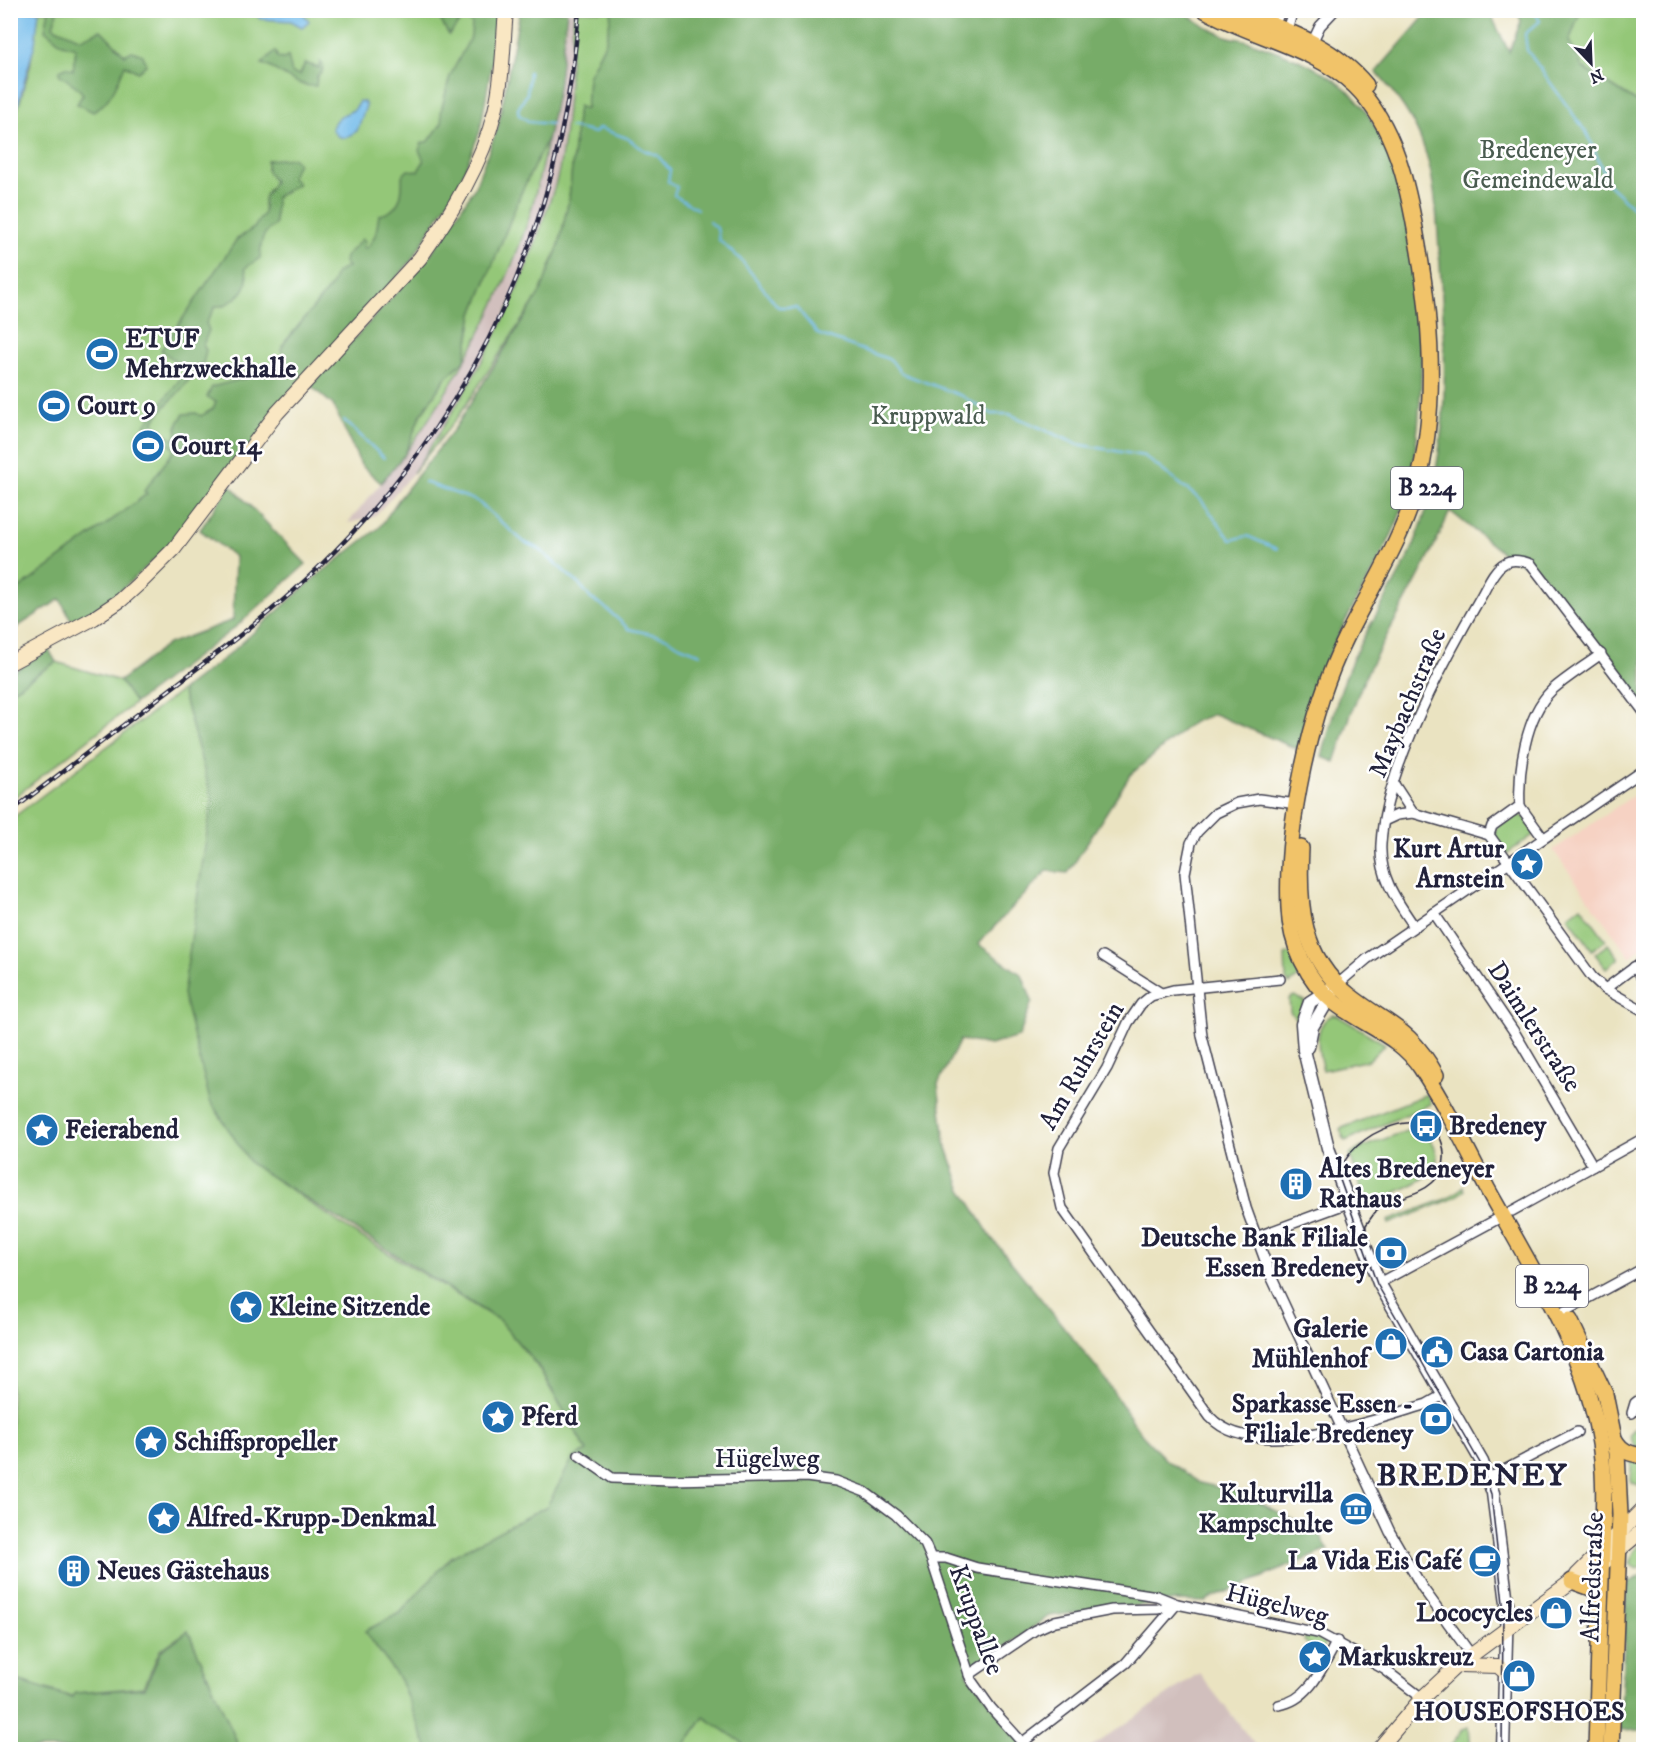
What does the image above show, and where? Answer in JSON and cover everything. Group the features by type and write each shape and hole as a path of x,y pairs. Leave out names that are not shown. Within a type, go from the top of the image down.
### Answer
{"main road":[{"path":"10,663 94,618 122,600 144,579 174,549 278,413 420,258 439,230 485,142 500,86 506,10"},
{"name":"B 224","path":"1205,10 1225,22 1278,34"},
{"name":"B 224","path":"1235,10 1278,34 1343,63 1362,79 1393,121 1403,143 1419,199 1438,311 1439,353 1434,459 1426,490 1401,558 1341,672 1315,763 1306,807 1299,878 1302,917 1315,953 1338,984 1350,996 1391,1021 1418,1045 1507,1213"},
{"name":"B 224","path":"1310,48 1370,103 1394,147 1418,242 1428,312 1428,424 1418,485 1393,552 1345,640 1332,670 1311,741 1297,804 1289,875 1289,914 1297,949 1326,994 1392,1037 1413,1057 1565,1311"},
{"name":"Alfredstraße","path":"1507,1213 1575,1353 1594,1414 1601,1451 1602,1548 1596,1749"},
{"name":"Alfredstraße","path":"1565,1311 1600,1381 1615,1440 1620,1515 1611,1749"},
{"path":"1615,1440 1620,1449 1627,1453 1644,1456"},
{"path":"1572,1581 1602,1548 1644,1508"},
{"path":"1378,1749 1422,1698 1458,1666 1507,1632 1572,1581 1601,1565 1644,1529"},
{"path":"1572,1581 1591,1588 1600,1596"},
{"path":"1458,1666 1498,1666 1504,1671"}],"street":[{"path":"1278,34 1281,10"},
{"path":"1278,34 1293,10"},
{"path":"1310,48 1320,26 1335,10"},
{"name":"Maybachstraße","path":"1414,926 1384,876 1381,844 1384,821 1398,767 1427,700 1462,629 1498,568 1514,560 1531,564 1601,654"},
{"path":"1544,838 1520,806 1521,774 1528,739 1542,702 1552,691 1601,654 1644,712"},
{"path":"1503,1749 1507,1632 1503,1574 1489,1478 1379,1283 1326,1140 1307,1051 1312,1027 1326,994 1367,959 1644,770"},
{"path":"1394,784 1413,813"},
{"path":"1297,804 1259,799 1237,803 1216,813 1197,832 1191,843 1185,873 1202,1036 1256,1237 1285,1310 1406,1561 1472,1656"},
{"path":"1488,835 1492,826 1520,806"},
{"path":"1384,821 1397,815 1413,813 1488,835 1592,977 1605,989 1644,1011"},
{"name":"Daimlerstraße","path":"1434,914 1515,1033 1593,1166"},
{"name":"Am Ruhrstein","path":"1103,956 1161,993"},
{"path":"1605,989 1644,960"},
{"path":"1634,967 1644,980"},
{"name":"Am Ruhrstein","path":"1280,979 1196,987 1161,993 1141,1004 1133,1014 1107,1068 1059,1148 1054,1173 1062,1208 1216,1423 1236,1433 1272,1439 1305,1436 1427,1404 1443,1395"},
{"path":"1379,1283 1644,1138"},
{"path":"1256,1237 1348,1203"},
{"path":"1565,1311 1644,1268"},
{"path":"1632,1413 1635,1403 1644,1396"},
{"path":"1489,1478 1577,1432"},
{"name":"Hügelweg","path":"579,1455 612,1478 678,1480 806,1477 836,1481 865,1492 896,1515 925,1544 932,1558 946,1558 977,1568 1157,1596 1177,1604 1318,1633 1384,1669 1422,1698"},
{"name":"Kruppallee","path":"932,1558 969,1675 982,1697 1026,1746"},
{"path":"1026,1746 1126,1663 1177,1604"},
{"name":"Hügelweg","path":"969,1675 1035,1629 1055,1621 1112,1610 1158,1609 1177,1604"},
{"path":"1278,1705 1289,1703 1313,1683 1336,1641"}],"shaded area":[{"path":"567,11 585,11 559,170 536,244 509,311 447,422 413,473 374,517 348,523 405,454 566,32"},
{"path":"1643,789 1643,947 1630,957 1553,850"},
{"path":"1199,1673 1258,1749 1089,1749"}],"green space":[{"path":"49,10 58,11 53,26 56,28 81,39 101,30 125,55 132,51 143,55 146,65 138,72 125,65 109,98 93,112 77,104 83,94 59,74 60,70 66,67 73,70 76,48 62,44 45,30"},
{"path":"454,10 482,30 438,145 308,339 257,394 179,470 11,595 11,132 30,67 39,11"},
{"path":"445,11 501,11 480,131 459,184 411,261 169,546 107,603 72,622 60,599 11,631 11,595 147,494 144,491 174,451 173,447 144,426 187,370 161,350 237,239 254,228 264,213 264,198 274,181 267,171 267,160 294,158 298,163 291,177 298,184 276,197 275,225 264,236 260,258 245,268 246,286 240,295 224,306 216,306 206,323 209,330 203,345 206,350 203,364 196,365 183,388 154,421 155,425 175,440 178,423 184,414 196,413 201,416 213,409 216,402 207,397 212,387 264,373 274,376 286,363 281,350 285,342 332,285 336,273 348,267 344,262 345,257 362,239 365,241 363,247 366,248 373,240 379,215 392,210 399,201 402,176 408,170 418,171 424,161 419,150 422,143 429,141 442,123 441,111 450,76 471,36 472,24 464,17 449,35 438,16"},
{"path":"520,11 567,11 558,88 548,137 521,193 473,314 465,360 446,377 420,416 405,454 381,483 361,465 333,405 311,386 428,258 474,189 498,127"},
{"path":"574,11 612,11 606,41 588,77 586,109 578,107 569,199 559,245 540,293 457,418 413,473 488,350 532,252 559,170 567,111"},
{"name":"Kruppwald","path":"612,11 1183,11 1220,34 1248,41 1305,63 1344,87 1355,98 1380,135 1398,184 1411,240 1419,301 1421,362 1419,421 1411,474 1393,532 1346,619 1326,662 1300,750 1214,714 1193,722 1130,775 1068,873 1047,871 978,944 1022,975 1032,1001 1019,1037 990,1045 960,1040 938,1084 945,1142 961,1188 991,1237 1100,1372 1142,1435 1166,1460 1200,1483 1239,1492 1320,1534 1328,1550 1207,1600 1207,1602 1176,1601 1049,1616 967,1674 1029,1749 739,1749 743,1743 704,1717 682,1749 428,1749 400,1680 365,1631 400,1613 451,1557 547,1506 573,1458 587,1451 538,1366 499,1320 251,1164 210,1101 183,994 212,799 182,690 228,655 317,576 380,527 455,428 540,293 559,245 569,199 578,106 586,109 588,77 606,41"},
{"name":"Bredeneyer Gemeindewald","path":"1429,11 1489,11 1509,52 1521,21 1517,11 1584,11 1579,15 1569,41 1583,68 1643,106 1643,709 1538,569 1510,559 1450,511 1422,571 1365,678 1335,762 1322,757 1342,686 1359,646 1415,542 1427,508 1441,439 1444,405 1444,336 1432,176 1424,148 1410,117 1376,72"},
{"path":"1584,11 1643,11 1643,106 1583,68 1569,41 1579,15"},
{"path":"275,51 278,58 284,59 288,56 292,73 300,75 305,63 319,68 320,62 323,66 322,72 317,76 316,86 295,82 262,64"},
{"path":"548,137 529,218 505,281 460,370 405,454 420,416 446,377 465,360 473,314 521,193"},
{"path":"230,485 306,564 237,626 135,703 120,681 168,644 233,620 235,557 200,530"},
{"path":"49,650 56,662 11,691 11,673"},
{"path":"56,662 120,681 135,703 11,800 11,691"},
{"path":"182,690 213,800 253,1164 347,1228 500,1321 537,1366 587,1451 573,1458 549,1505 451,1557 400,1613 365,1631 400,1680 428,1749 240,1749 188,1631 160,1650 144,1687 76,1693 72,1697 11,1678 11,819"},
{"path":"1518,815 1525,817 1536,833 1505,855 1497,841 1496,830 1503,822"},
{"path":"1581,906 1606,940 1592,950 1568,916"},
{"path":"1608,944 1619,958 1606,968 1595,954"},
{"path":"1291,953 1303,974 1289,984 1286,980 1285,955"},
{"path":"1294,996 1305,1001 1297,1020 1290,1012 1289,999"},
{"path":"1333,1015 1385,1044 1369,1060 1323,1070 1318,1047 1319,1031 1326,1019"},
{"path":"1427,1094 1431,1104 1345,1141 1340,1129"},
{"path":"1409,1130 1425,1135 1431,1140 1437,1160 1434,1169 1426,1177 1394,1193 1377,1206 1366,1202 1350,1155 1360,1148"},
{"path":"1463,1187 1465,1190 1450,1200 1389,1224 1388,1221 1448,1198"},
{"path":"1634,1429 1643,1430 1643,1449 1635,1447 1629,1436"},
{"path":"1631,1458 1643,1460 1643,1487 1631,1482"},
{"path":"1643,1541 1643,1566 1637,1569 1629,1564 1634,1552"},
{"path":"1643,1574 1643,1730 1620,1731 1627,1584"},
{"path":"188,1631 240,1749 11,1749 11,1679 72,1698 76,1693 145,1688 161,1651"},
{"path":"1306,1635 1326,1642 1322,1654 1304,1641"},
{"path":"704,1717 743,1743 739,1749 682,1750"},
{"path":"1469,1727 1471,1749 1448,1749 1463,1729"}],"water":[{"path":"11,10 39,11 35,43 11,130"},
{"path":"253,11 273,11 278,14 299,12 309,21 302,27 291,21 260,19"},
{"path":"359,101 364,102 366,106 357,131 345,138 337,136 332,129 336,121 355,109"}],"waterway":[{"path":"1533,10 1540,21 1525,34 1527,50 1588,135 1609,185 1644,218"},
{"path":"529,72 527,94 518,109 519,115 530,122 552,124"},
{"path":"570,127 595,133 599,128 627,138 644,150 657,155 670,170 668,182 677,187 674,195 697,209"},
{"path":"709,222 717,228 719,240 741,260 778,307 796,307 818,334 891,360 901,373 962,396 992,414 1009,414 1077,444 1144,456 1201,500 1231,540 1247,536 1277,549"},
{"path":"344,420 384,458"},
{"path":"424,482 477,501 524,542 539,549 581,586 591,599 602,605 629,629 665,637 701,654"}],"tram line":[{"path":"1378,1208 1426,1187 1440,1174 1444,1154 1439,1136 1427,1126 1410,1123 1392,1126 1373,1134 1357,1146 1345,1161 1339,1177 1377,1284 1480,1463 1491,1494 1503,1603 1502,1750"},
{"path":"1365,1243 1366,1225 1383,1201"}],"railway":[{"path":"10,812 289,595 320,566 375,507 423,446 466,380 501,312 530,241 553,167 569,90 579,10"}],"place":[{"name":"ETUF Mehrzweckhalle","path":"102,354"},
{"name":"Court 9","path":"54,406"},
{"name":"Court 14","path":"148,446"},
{"name":"Kurt Artur Arnstein","path":"1527,864"},
{"name":"Bredeney","path":"1426,1126"},
{"name":"Feierabend","path":"42,1130"},
{"name":"Altes Bredeneyer Rathaus","path":"1296,1184"},
{"name":"Deutsche Bank Filiale Essen Bredeney","path":"1391,1253"},
{"name":"Kleine Sitzende","path":"246,1307"},
{"name":"Galerie Mühlenhof","path":"1391,1344"},
{"name":"Casa Cartonia","path":"1437,1352"},
{"name":"Pferd","path":"498,1417"},
{"name":"Sparkasse Essen - Filiale Bredeney","path":"1436,1419"},
{"name":"Schiffspropeller","path":"151,1442"},
{"name":"Kulturvilla Kampschulte","path":"1356,1509"},
{"name":"Alfred-Krupp-Denkmal","path":"164,1518"},
{"name":"La Vida Eis Café","path":"1485,1561"},
{"name":"Neues Gästehaus","path":"74,1571"},
{"name":"Lococycles","path":"1556,1613"},
{"name":"Markuskreuz","path":"1315,1657"},
{"name":"HOUSEOFSHOES","path":"1519,1676"}],"district":[{"name":"BREDENEY","path":"1472,1476"}]}
